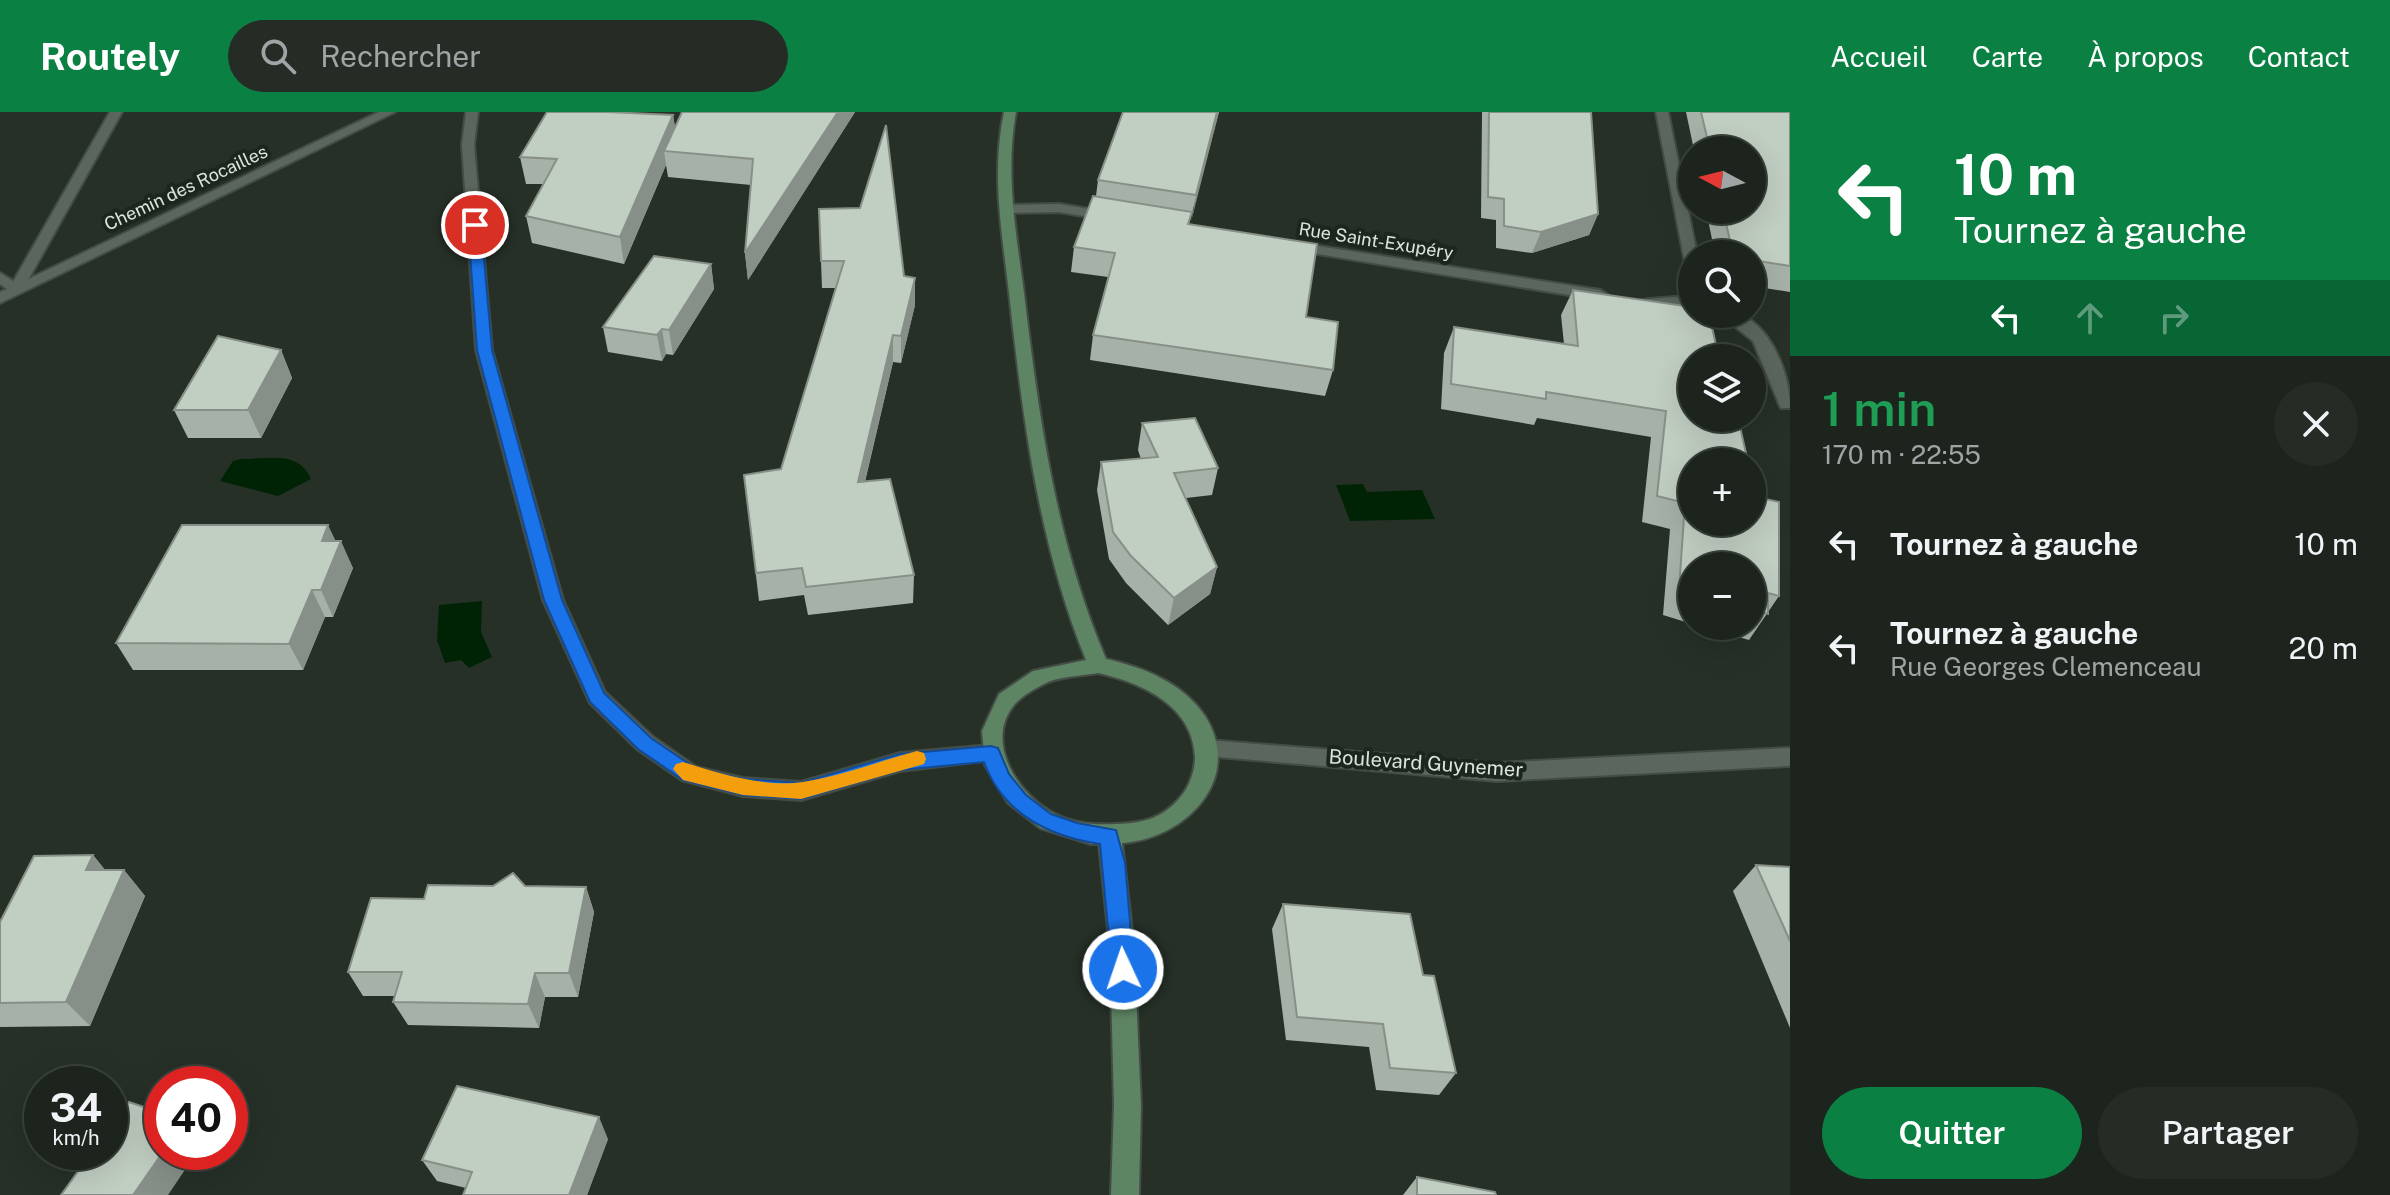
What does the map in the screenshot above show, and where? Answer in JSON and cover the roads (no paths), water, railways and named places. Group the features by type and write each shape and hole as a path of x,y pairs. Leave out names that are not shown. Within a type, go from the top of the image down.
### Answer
{"street":[{"path":"0,277 16,289 116,112"},
{"name":"Chemin des Rocailles","path":"0,298 389,112"},
{"path":"472,112 468,145 484,350 553,600 597,697 645,743 690,774 743,787 801,791 900,762 991,753"},
{"path":"1010,112 1003,151 1028,393 1058,550 1068,587 1098,665"},
{"path":"1662,112 1687,240"},
{"path":"1007,209 1059,208 1137,221"},
{"name":"Rue Saint-Exupéry","path":"1276,243 1664,305 1678,303"},
{"path":"1751,328 1762,337 1787,404"},
{"path":"1098,665 1123,669 1169,691 1187,708 1200,727 1207,748 1206,774 1194,799 1173,819 1144,832 1109,836 1076,832 1044,820 1019,801 1000,778 991,753 992,729 1001,706 1018,687 1041,674 1069,666 1098,665"},
{"name":"Boulevard Guynemer","path":"1207,748 1497,772 1790,757"},
{"path":"1109,836 1115,863 1121,938 1126,1062 1125,1195"}]}
